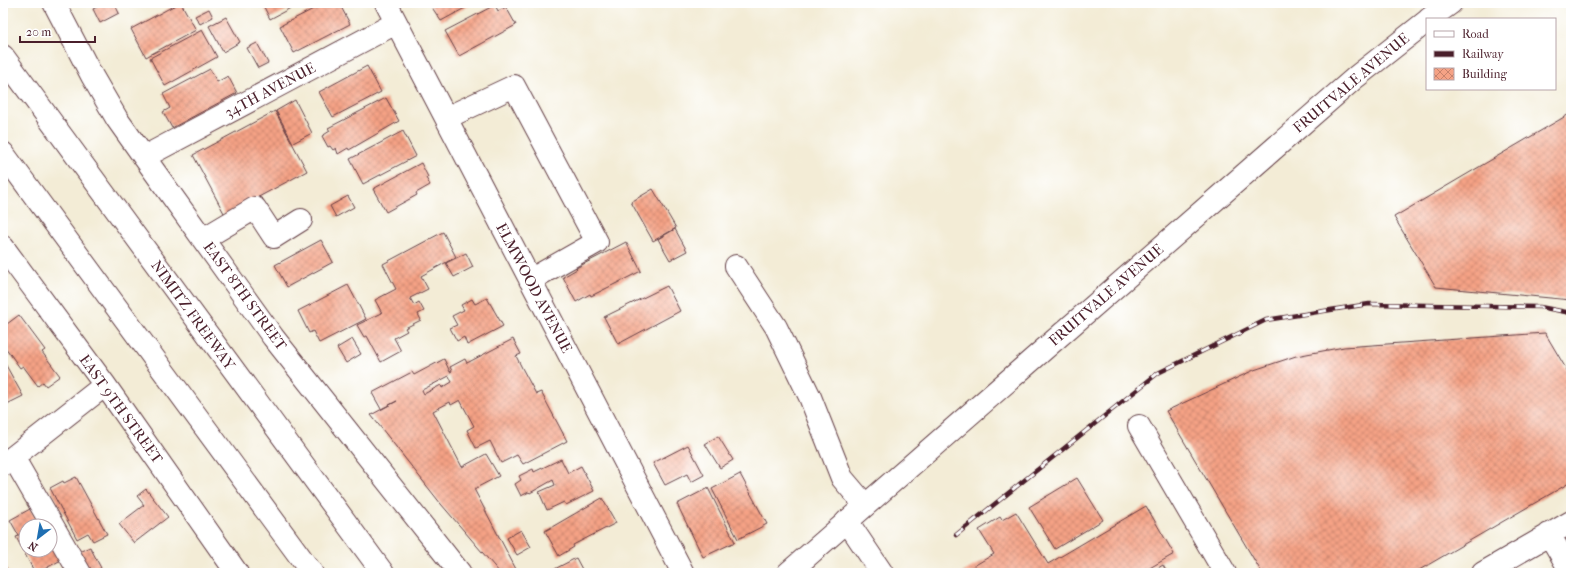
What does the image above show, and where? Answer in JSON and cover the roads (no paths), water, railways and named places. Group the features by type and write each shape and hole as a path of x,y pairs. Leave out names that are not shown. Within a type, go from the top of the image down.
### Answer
{"main road":[{"name":"EAST 8TH STREET","path":"54,3 92,76 117,119 144,157 273,337 460,573"},
{"name":"ELMWOOD AVENUE","path":"386,3 683,573"},
{"name":"FRUITVALE AVENUE","path":"1431,18 1451,3"},
{"name":"FRUITVALE AVENUE","path":"788,573 1356,77 1426,22"},
{"name":"34TH AVENUE","path":"144,157 396,24"},
{"name":"NIMITZ FREEWAY","path":"3,56 383,573"},
{"path":"446,118 514,86 597,242 530,280"},
{"path":"3,153 312,573"},
{"path":"203,239 255,208 274,237 302,220"},
{"name":"EAST 9TH STREET","path":"3,247 105,385 237,573"},
{"path":"736,266 776,327 810,397 842,478 865,505"},
{"path":"80,573 8,461 105,385"},
{"path":"1139,426 1225,573"},
{"path":"847,521 882,573"},
{"path":"1483,573 1571,522"},
{"path":"1549,534 1571,572"}],"railway":[{"path":"956,535 1158,373 1266,320 1369,304 1540,307 1571,313"}]}
